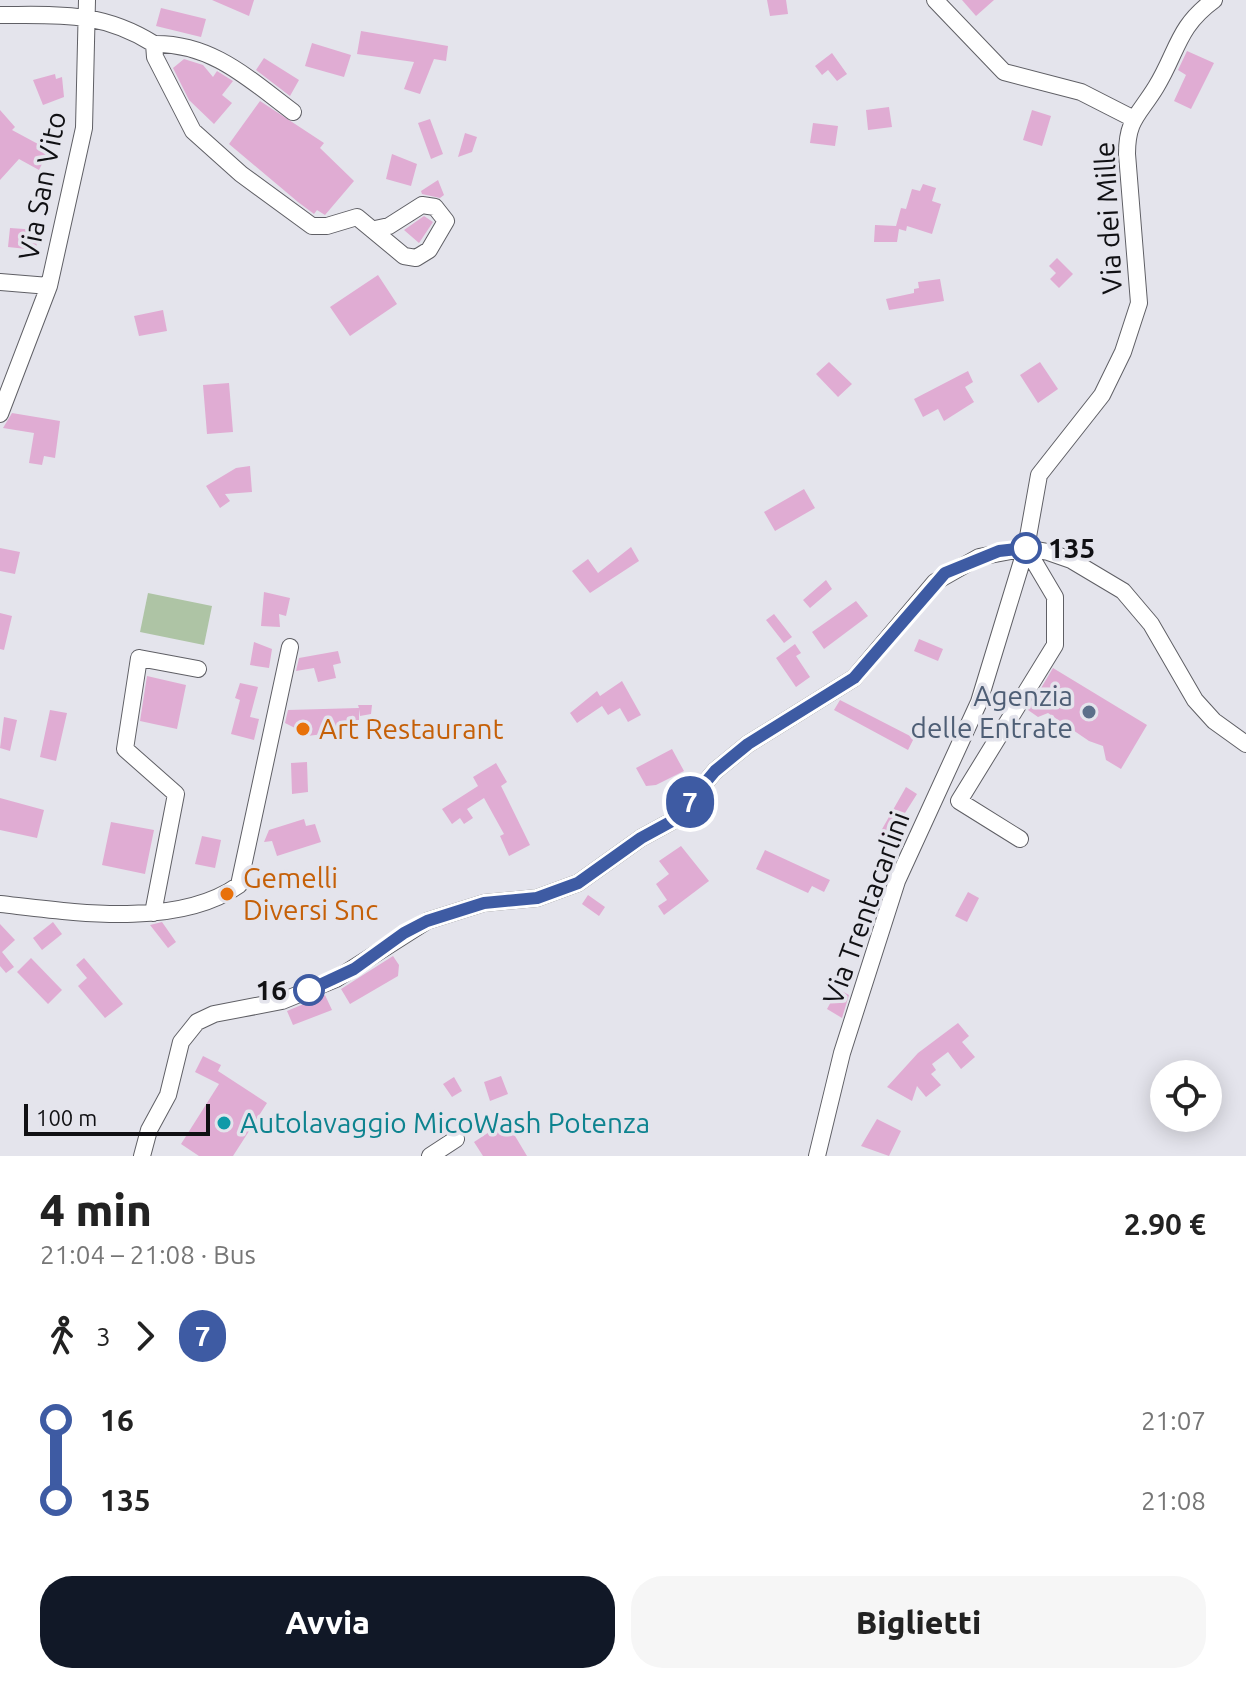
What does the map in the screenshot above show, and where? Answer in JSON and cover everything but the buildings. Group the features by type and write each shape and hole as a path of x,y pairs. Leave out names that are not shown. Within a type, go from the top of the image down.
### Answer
{"street":[{"path":"935,0 1004,72 1081,92 1132,118"},
{"name":"Via dei Mille","path":"1026,548 1039,475 1102,395 1123,352 1139,303 1127,154 1127,134 1132,118 1158,85 1180,33 1214,0"},
{"path":"0,15 87,8 154,44 179,44 198,49 239,72 293,112"},
{"name":"Via San Vito","path":"0,282 49,286 79,162 87,8"},
{"path":"154,44 155,57 193,131 241,174 318,228 352,216 375,229"},
{"path":"0,414 49,286"},
{"path":"1020,839 959,801 1055,645 1055,597 1026,548"},
{"path":"142,1156 149,1130 168,1095 181,1042 197,1022 214,1014 282,1001 336,979 427,921 484,903 537,898 578,883 641,838 674,820 715,771 748,744 854,678 945,573 989,554 1026,548 1071,560 1123,591 1151,624 1195,700 1214,721 1246,744"},
{"name":"Via Trentacarlini","path":"817,1156 842,1053 897,881 971,724 1026,548"},
{"path":"0,904 73,913 153,913 201,902 239,885 290,647"},
{"path":"153,913 176,794 125,749 139,658 198,669"},
{"path":"430,1156 456,1139"}],"green space":[{"path":"148,593 212,606 204,645 140,632"}],"bus line":[{"name":"7","path":"309,990 354,969 404,933 427,921 484,903 537,898 578,883 641,838 674,820 715,771 748,744 854,678 945,573 979,557 1026,548"}],"place":[{"name":"135","path":"1026,548"},
{"name":"Agenzia delle Entrate","path":"1089,712"},
{"name":"Art Restaurant","path":"303,729"},
{"name":"Gemelli Diversi Snc","path":"227,894"},
{"name":"16","path":"309,990"},
{"name":"Autolavaggio MicoWash Potenza","path":"224,1123"}]}
